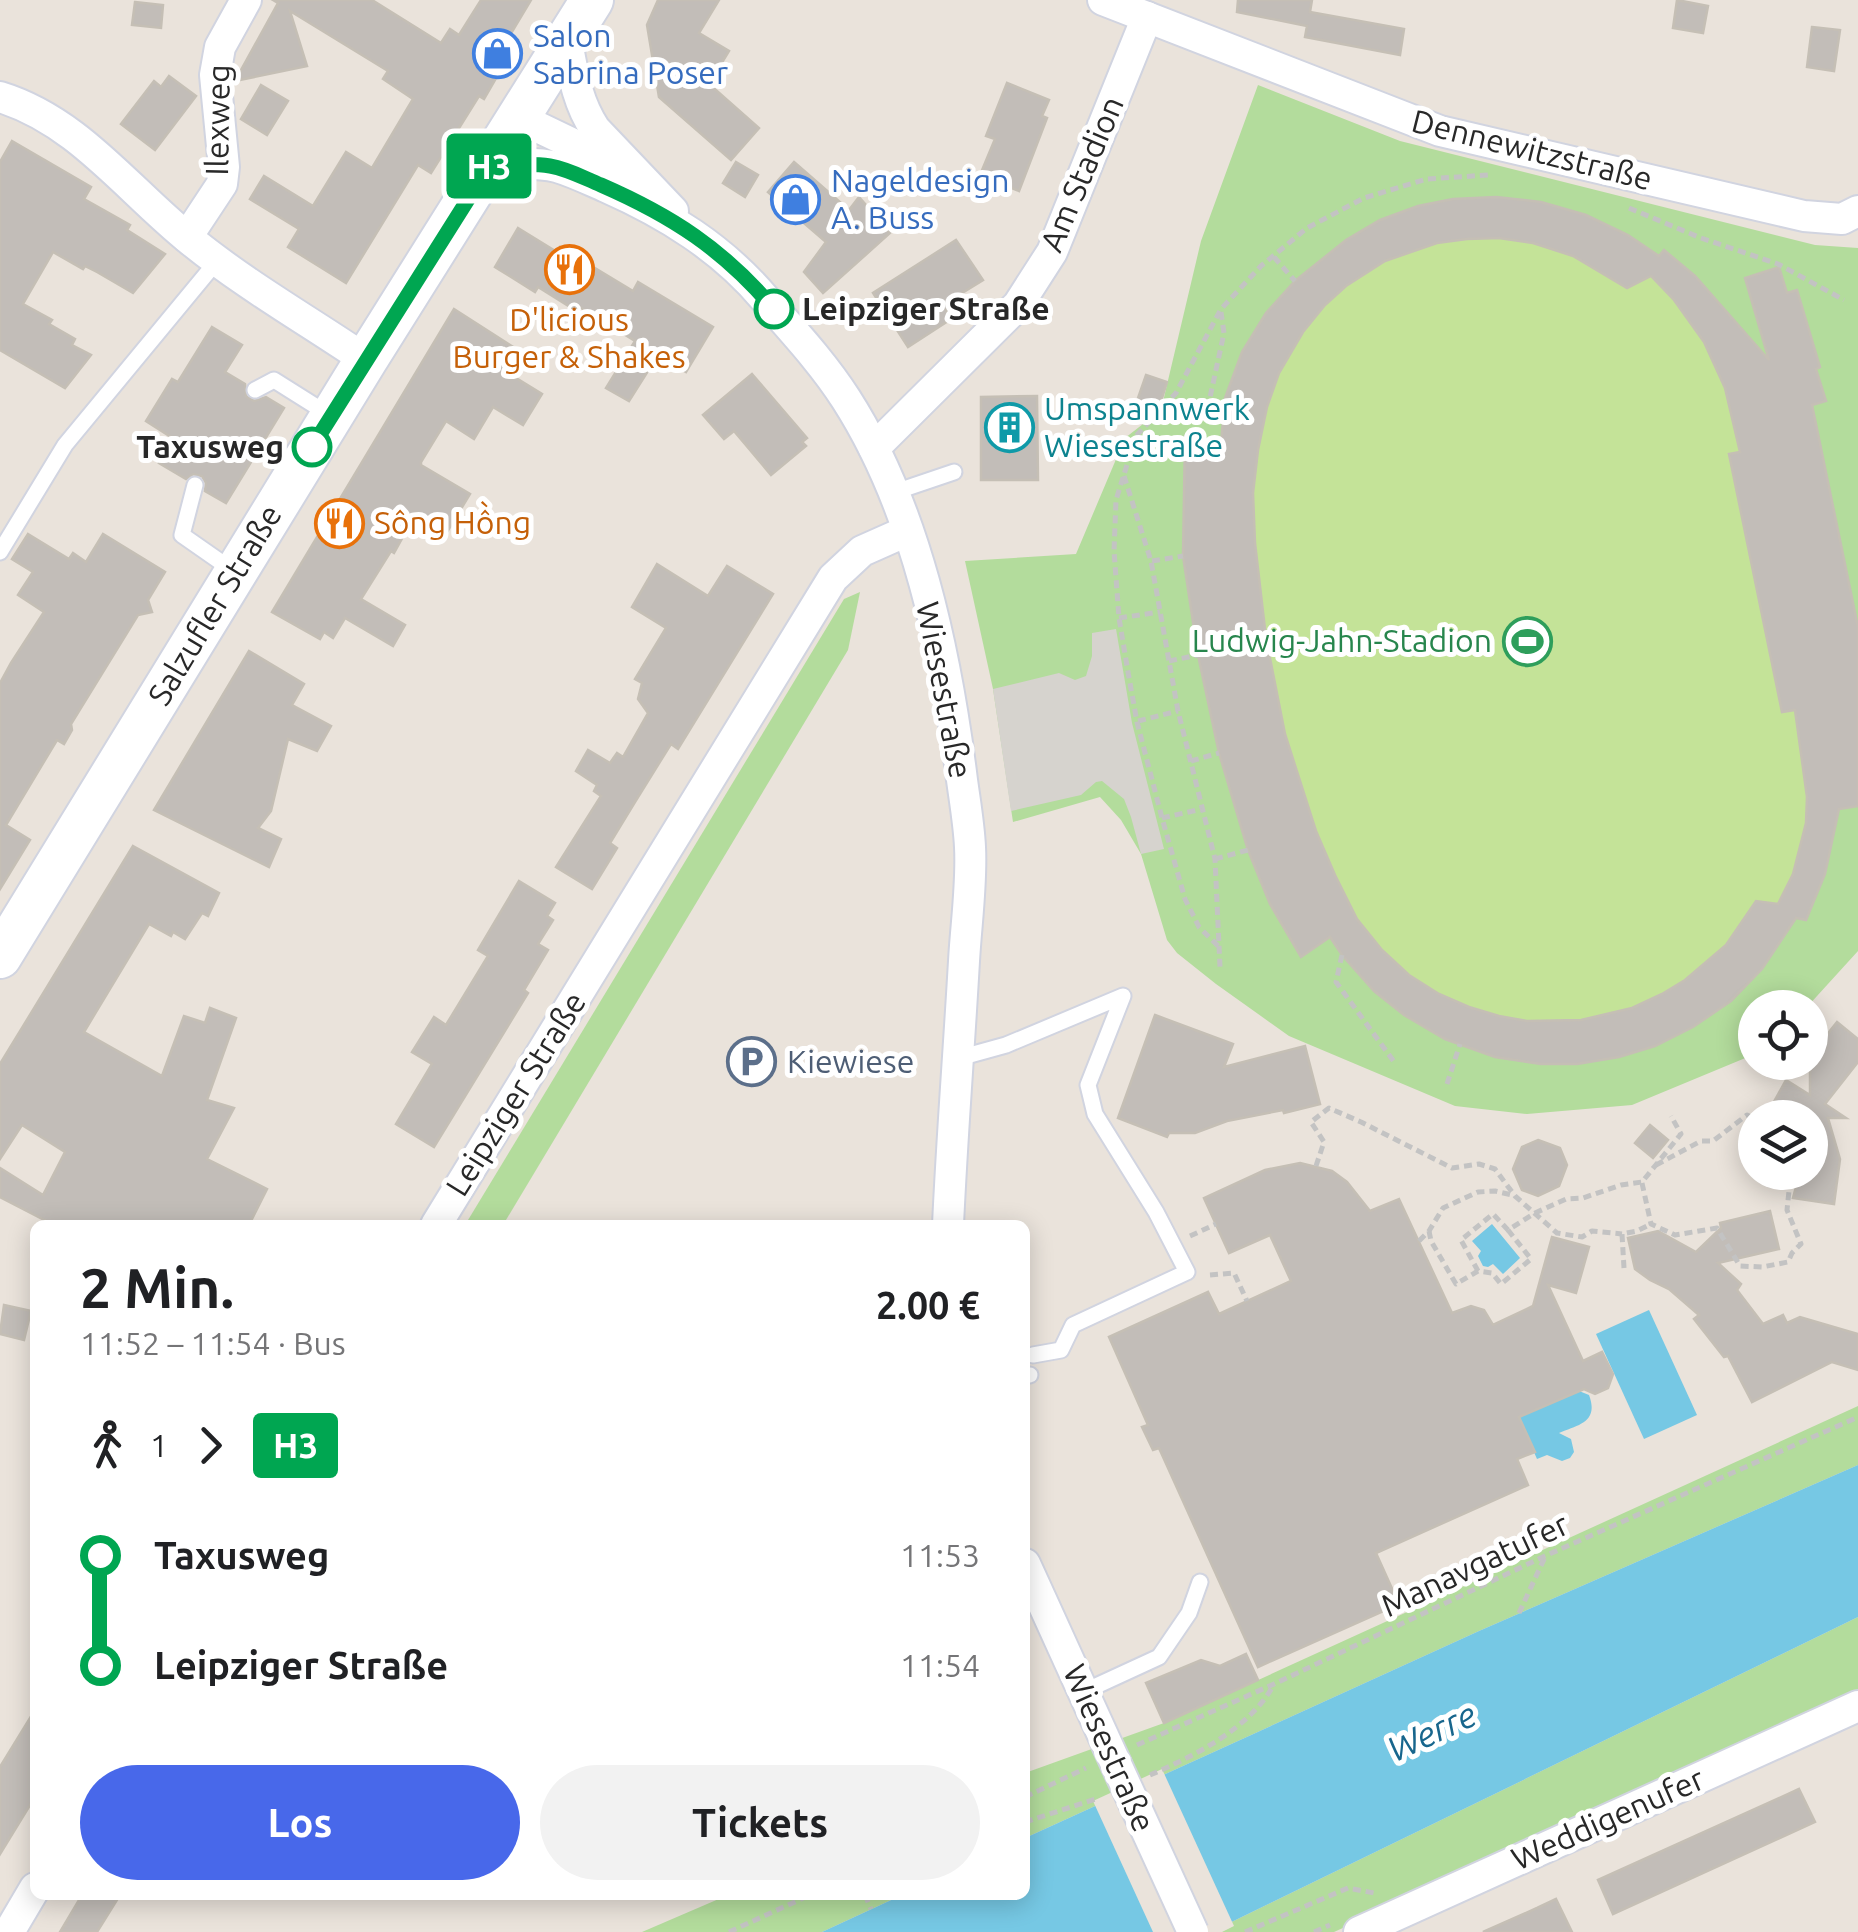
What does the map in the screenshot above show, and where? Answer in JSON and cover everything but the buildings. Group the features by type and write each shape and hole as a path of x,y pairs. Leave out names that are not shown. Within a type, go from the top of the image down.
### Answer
{"main road":[{"name":"Salzufler Straße","path":"0,957 592,0"}],"street":[{"name":"Ilexweg","path":"187,238 222,184 224,167 215,75 220,47 246,0"},
{"name":"Dennewitzstraße","path":"1103,0 1440,131 1804,216 1842,219 1858,212"},
{"name":"Am Stadion","path":"874,448 1018,304 1052,252 1147,18"},
{"name":"Wiesestraße","path":"567,42 577,94 595,129 692,232"},
{"path":"0,97 23,104 77,137 187,238 366,360"},
{"path":"519,118 554,167"},
{"name":"Wiesestraße","path":"519,118 570,142 663,200"},
{"name":"Wiesestraße","path":"489,166 554,167 630,198 692,232 754,286 812,354 845,397 874,448 908,531 927,596 949,688 970,849 948,1220"},
{"name":"Leipziger Straße","path":"439,1220 833,578 862,551 908,531"},
{"name":"Wiesestraße","path":"1030,1575 1122,1767 1192,1932"},
{"name":"Weddigenufer","path":"1359,1932 1858,1706"},
{"path":"8,1932 30,1896"}],"lane":[{"path":"0,552 65,446 217,261"},
{"path":"255,390 274,380 332,416"},
{"path":"892,492 954,472"},
{"path":"195,484 182,535 236,572"},
{"path":"958,1058 1006,1045 1123,996 1088,1085 1095,1114 1156,1212 1187,1272 1074,1325 1061,1350 1033,1355"},
{"path":"1083,1692 1159,1656 1189,1612 1200,1582"}],"path":[{"path":"1218,946 1200,927 1185,899 1137,722 1119,618 1114,551 1116,500 1136,436 1176,393 1220,310 1307,228 1364,198 1427,178 1496,174"},
{"path":"1620,204 1701,238 1778,264 1844,300"},
{"path":"1273,256 1296,281"},
{"path":"1220,310 1224,333 1209,402 1224,411"},
{"path":"1124,474 1151,560 1178,711 1215,859 1220,966"},
{"path":"1151,560 1183,556"},
{"path":"1119,618 1160,612"},
{"path":"1168,661 1198,655"},
{"path":"1137,722 1178,711"},
{"path":"1191,762 1219,753"},
{"path":"1162,818 1202,809"},
{"path":"1215,859 1248,850"},
{"path":"1342,955 1336,982 1394,1063"},
{"path":"1447,1084 1460,1044"},
{"path":"1316,1166 1324,1142 1311,1122 1329,1108 1452,1168 1479,1164 1495,1169 1515,1196 1557,1232 1582,1237 1592,1231 1622,1234 1651,1224"},
{"path":"1508,1230 1535,1212 1566,1199 1642,1182 1681,1134 1671,1116"},
{"path":"1654,1166 1702,1141 1713,1141 1738,1122"},
{"path":"1642,1182 1651,1224"},
{"path":"1419,1241 1444,1208 1478,1192 1495,1190 1515,1196"},
{"path":"1651,1224 1675,1235 1717,1228 1740,1266 1762,1268 1788,1262 1802,1244 1787,1210 1789,1190"},
{"path":"1429,1231 1456,1284 1478,1271 1492,1273 1501,1284 1531,1260 1493,1214 1461,1240 1478,1271"},
{"path":"1622,1234 1624,1268"},
{"path":"1187,1272 1234,1273 1246,1302"},
{"name":"Manavgatufer","path":"1122,1767 1274,1684 1546,1556 1858,1417"},
{"path":"1520,1613 1546,1556"},
{"path":"1030,1795 1122,1767 1175,1764 1231,1731 1266,1699 1274,1684"},
{"path":"1030,1820 1103,1796"},
{"path":"1245,1932 1348,1888 1394,1896 1403,1912"},
{"path":"728,1932 799,1900"},
{"path":"867,1900 871,1909"}],"green space":[{"name":"Ludwig-Jahn-Stadion","path":"1258,85 1400,141 1815,245 1858,248 1858,951 1822,990 1738,990 1738,1061 1632,1105 1527,1114 1455,1106 1289,1036 1177,953 1167,940 1141,854 1121,820 1100,797 1013,822 993,689 965,561 1076,554 1125,438 1161,410 1201,241"},
{"name":"Ludwig-Jahn-Stadion","path":"1496,197 1542,204 1600,222 1658,256 1664,250 1817,431 1858,627 1858,698 1837,783 1835,826 1825,874 1806,920 1795,918 1762,969 1731,1001 1693,1027 1655,1046 1619,1057 1577,1064 1495,1057 1445,1039 1404,1015 1374,991 1330,937 1270,904 1248,850 1219,753 1198,655 1183,556 1185,436 1221,443 1225,411 1346,241 1380,220 1453,199"},
{"path":"860,592 848,650 506,1220 468,1220 844,599"},
{"path":"1858,1406 1858,1465 1479,1631 1030,1836 1030,1771 1164,1723"},
{"path":"1858,1617 1858,1694 1334,1932 1211,1932"},
{"path":"716,1900 891,1900 822,1932 642,1932"}],"shaded area":[{"path":"1116,629 1132,723 1164,849 1141,854 1124,799 1102,781 1081,795 1011,811 993,689 1059,673 1075,680 1086,676 1092,656 1092,633"}],"water":[{"path":"1492,1224 1520,1258 1503,1274 1493,1264 1483,1266 1478,1256 1481,1251 1472,1241"},
{"path":"1649,1310 1697,1415 1644,1439 1596,1334"},
{"path":"1579,1391 1589,1395 1589,1417 1559,1433 1571,1439 1574,1452 1562,1461 1547,1455 1537,1459 1515,1409 1545,1395 1550,1404"},
{"name":"Werre","path":"1858,1465 1858,1617 1211,1932 822,1932 891,1900 1030,1900 1030,1836 1479,1631"}],"pier":[{"path":"1162,1769 1234,1926 1222,1932 1153,1932 1093,1801"}],"bus line":[{"name":"H3","path":"312,447 489,166 554,167 630,198 692,232 728,260 774,309"}],"place":[{"name":"Salon Sabrina Poser","path":"498,54"},
{"name":"Nageldesign A. Buss","path":"796,199"},
{"name":"D'licious Burger & Shakes","path":"569,270"},
{"name":"Leipziger Straße","path":"774,309"},
{"name":"Umspannwerk Wiesestraße","path":"1009,427"},
{"name":"Taxusweg","path":"312,447"},
{"name":"Sông Hồng","path":"339,523"},
{"name":"Ludwig-Jahn-Stadion","path":"1527,641"},
{"name":"Kiewiese","path":"752,1062"}]}
